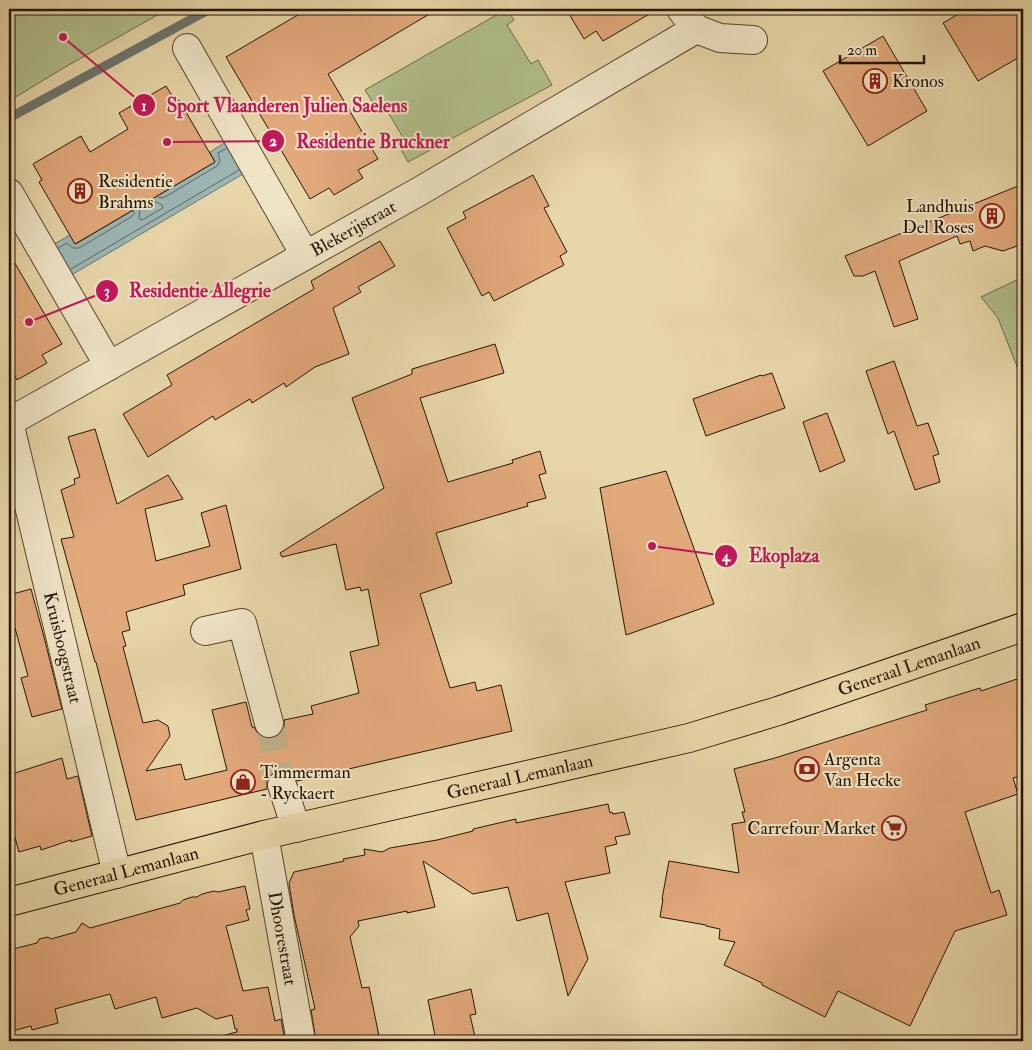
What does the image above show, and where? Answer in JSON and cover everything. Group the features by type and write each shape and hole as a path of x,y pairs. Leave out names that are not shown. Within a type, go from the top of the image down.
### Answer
{"main road":[{"name":"Generaal Lemanlaan","path":"9,902 264,835 689,738 1023,627"}],"street":[{"path":"689,19 720,38 753,40"},
{"name":"Blekerijstraat","path":"9,422 420,191 689,19"},
{"path":"187,48 305,255"},
{"path":"9,193 109,366"},
{"name":"Kruisboogstraat","path":"9,422 117,874"},
{"path":"205,631 242,623 270,723"},
{"path":"282,785 296,828"},
{"name":"Dhoorestraat","path":"264,835 301,1041"}],"green space":[{"path":"9,9 168,9 9,101"},
{"path":"507,9 514,20 507,25 531,64 538,60 552,85 408,162 399,146 405,141 382,102 375,106 365,90"},
{"path":"1023,277 1023,382 998,318 981,297"}],"water":[{"path":"229,140 248,171 68,277 49,247 70,235 76,244 215,162 210,152"}],"building":[{"path":"308,9 438,9 328,74 378,159 358,170 363,178 334,195 329,188 310,199 226,57"},
{"path":"566,9 658,9 603,41 596,31 584,39"},
{"path":"967,9 1023,9 1023,55 978,81 943,23"},
{"name":"Kronos","path":"883,36 927,111 868,146 823,71"},
{"path":"166,86 176,102 179,100 215,162 75,244 39,182 42,180 33,164 81,136 90,152 128,129 119,113"},
{"path":"533,175 549,206 544,208 567,252 560,256 564,265 494,301 489,292 482,296 447,228 466,218 463,212"},
{"path":"1023,184 1023,233 1017,246 1003,251 985,246 973,251 970,241 960,244 957,236 899,261 918,319 894,327 875,271 863,276 854,276 845,256"},
{"path":"380,241 395,266 358,287 361,292 333,308 349,354 315,367 286,387 284,383 252,403 250,399 215,420 213,416 148,457 123,414 172,385 167,375 314,289 311,281"},
{"path":"9,253 62,344 42,355 47,363 17,380 9,365"},
{"path":"495,344 504,373 420,398 448,482 513,463 512,460 540,451 546,473 539,475 546,498 527,503 528,506 436,533 452,583 420,594 450,688 475,682 477,691 501,685 512,731 297,781 292,773 286,770 278,770 270,775 267,781 267,789 136,820 96,662 61,539 74,537 61,490 75,484 74,479 80,477 68,437 95,429 117,504 168,475 183,499 145,509 156,561 210,546 201,513 226,505 241,569 183,585 185,595 126,612 130,630 122,632 126,646 123,647 143,723 158,720 168,726 170,736 146,771 181,764 185,780 227,770 212,710 246,702 252,727 265,738 273,738 280,734 284,727 284,720 313,714 311,706 359,693 350,652 379,645 368,589 361,591 360,587 346,590 336,544 282,557 280,553 384,488 352,398 412,374 412,369"},
{"path":"894,361 917,426 928,423 939,454 933,456 940,482 915,490 894,431 888,434 866,371"},
{"path":"772,373 785,408 706,436 693,399 761,375"},
{"path":"827,413 845,461 820,472 803,422"},
{"path":"666,471 714,604 626,635 600,488"},
{"path":"31,589 62,709 32,717 21,678 28,676 15,628 9,630 9,595"},
{"path":"1023,677 1023,776 1013,778 1018,794 965,812 991,893 999,890 1007,915 955,931 910,1026 838,991 825,1017 724,965 735,942 719,939 720,929 660,917 669,861 739,873 732,824 745,822 742,812 745,812 734,769 927,710 925,705 980,688 981,691"},
{"path":"62,758 67,779 78,776 92,836 71,842 71,840 41,850 40,846 19,852 9,816 9,775"},
{"path":"608,804 610,813 624,812 630,834 615,837 617,844 605,847 610,873 565,882 588,959 568,996 548,913 517,921 508,887 473,894 423,861 435,907 358,921 359,926 350,937 362,988 369,987 380,1041 316,1041 311,1010 315,1009 294,915 289,883 294,872 365,855 364,849 382,852 390,848 437,840 516,819 516,823"},
{"path":"245,886 250,909 246,910 249,920 226,926 243,991 268,987 275,1021 281,1019 285,1041 226,1041 225,1035 237,1032 232,1015 216,1019 197,1008 162,1018 156,997 115,1009 110,994 55,1009 58,1023 32,1030 31,1026 9,1032 9,950 37,943 39,939 48,937 51,939 76,932 82,923 90,928 180,903 183,900 202,894"},
{"path":"471,989 476,1014 470,1015 476,1041 436,1041 428,1000"}],"waterway":[{"path":"9,118 210,9"}],"tunnel":[{"path":"269,723 282,785"}],"place":[{"name":"Sport Vlaanderen Julien Saelens","path":"63,37"},
{"name":"Kronos","path":"875,81"},
{"name":"Residentie Bruckner","path":"167,142"},
{"name":"Residentie Brahms","path":"80,191"},
{"name":"Landhuis Del Roses","path":"992,216"},
{"name":"Residentie Allegrie","path":"29,322"},
{"name":"Ekoplaza","path":"652,546"},
{"name":"Argenta Van Hecke","path":"807,769"},
{"name":"Timmerman - Ryckaert","path":"243,782"},
{"name":"Carrefour Market","path":"894,828"}]}
